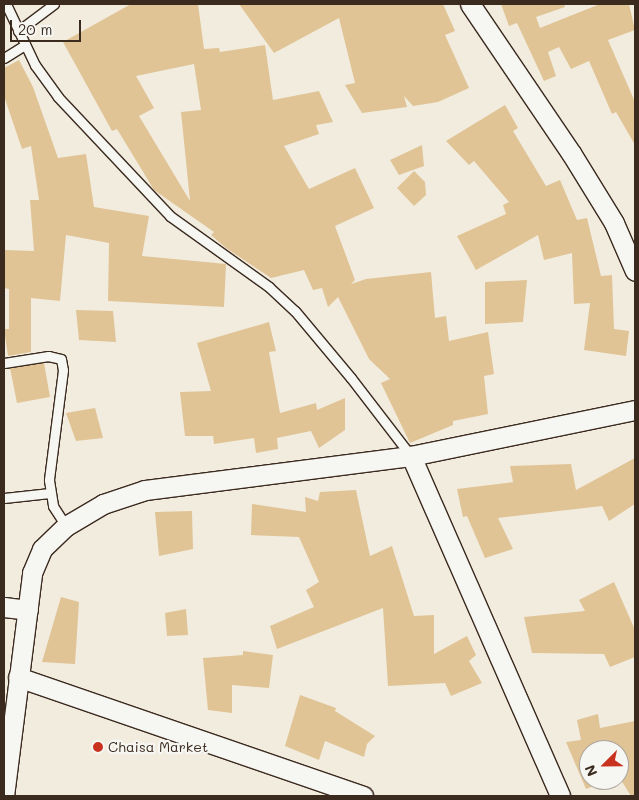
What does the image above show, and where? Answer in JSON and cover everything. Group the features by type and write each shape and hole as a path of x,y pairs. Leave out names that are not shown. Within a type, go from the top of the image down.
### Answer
{"street":[{"path":"470,4 572,153 614,223 635,271"},
{"path":"4,796 32,573 42,548 66,526 103,504 145,490 411,456 635,410"},
{"path":"411,456 560,796"},
{"path":"4,608 28,610"},
{"path":"18,678 363,796"}],"lane":[{"path":"6,4 25,45 58,97 149,196 170,216 269,287 294,311 351,378 411,456"},
{"path":"18,31 54,4"},
{"path":"4,58 25,45"},
{"path":"4,363 48,356 61,359 63,370 49,480 53,506 66,526"},
{"path":"4,498 50,492"}],"building":[{"path":"131,4 198,4 204,49 219,48 220,52 265,45 273,100 319,91 333,122 316,125 319,134 284,146 309,189 355,168 374,208 335,226 355,280 351,284 366,279 431,272 435,318 446,316 449,341 488,332 494,374 484,376 488,414 453,421 453,425 410,443 381,383 390,379 369,359 338,297 328,307 322,288 313,290 304,270 271,278 226,248 211,235 214,232 154,190 117,129 112,131 63,42","holes":["194,64 201,110 181,112 190,201 139,116 154,108 136,76"]},
{"path":"239,4 443,4 455,31 445,35 469,88 438,102 413,106 404,96 407,107 362,113 345,85 355,83 339,18 274,53"},
{"path":"501,4 564,4 565,7 536,17 540,28 600,4 629,4 635,30 608,40 635,102 635,145 616,112 612,114 589,61 571,69 559,47 548,52 556,76 544,81 517,23 509,26"},
{"path":"19,60 33,87 58,158 86,154 94,207 149,216 142,256 226,264 224,307 108,301 109,243 66,235 60,301 31,298 31,352 8,356 4,329 9,329 9,289 4,288 4,250 34,251 30,200 39,200 31,146 22,149 4,96 4,68"},
{"path":"505,105 518,128 513,131 546,186 560,180 577,220 587,218 601,276 612,275 614,329 629,331 626,356 584,350 590,303 574,304 572,253 544,260 538,235 476,270 457,236 506,214 503,205 509,202 474,161 469,165 446,141"},
{"path":"422,145 424,166 399,175 390,160"},
{"path":"414,171 425,182 426,195 414,206 397,188"},
{"path":"527,280 523,322 485,324 485,282"},
{"path":"76,310 113,311 116,342 79,340"},
{"path":"269,322 276,351 269,352 280,413 316,403 317,410 345,398 345,430 319,448 311,431 277,438 278,449 256,453 254,438 214,444 213,436 185,436 180,392 211,391 197,343"},
{"path":"44,363 50,397 17,403 10,368"},
{"path":"95,408 103,438 76,441 66,413"},
{"path":"635,458 635,504 609,521 602,506 498,518 513,549 485,558 467,516 463,517 457,489 513,482 510,466 571,464 576,490"},
{"path":"356,490 370,556 392,546 414,616 434,615 434,654 467,636 476,655 469,661 482,683 451,696 445,683 388,686 383,608 277,649 270,626 314,607 306,590 319,582 299,537 251,535 252,504 306,512 305,497 318,501 320,492"},
{"path":"192,511 193,549 159,556 155,512"},
{"path":"614,582 635,630 635,657 610,667 604,654 532,653 524,617 585,611 579,600"},
{"path":"61,597 79,602 75,664 42,662"},
{"path":"186,609 188,635 167,636 165,613"},
{"path":"243,651 273,655 269,688 232,685 232,713 208,710 203,658 243,655"},
{"path":"300,695 336,708 335,711 375,736 367,744 364,757 325,741 319,760 285,746"},
{"path":"598,714 600,728 635,721 635,796 631,796 627,790 629,790 629,740 581,740 577,720"},
{"path":"579,740 579,773 566,742"}],"place":[{"name":"Chaisa Market","path":"98,747"}]}
